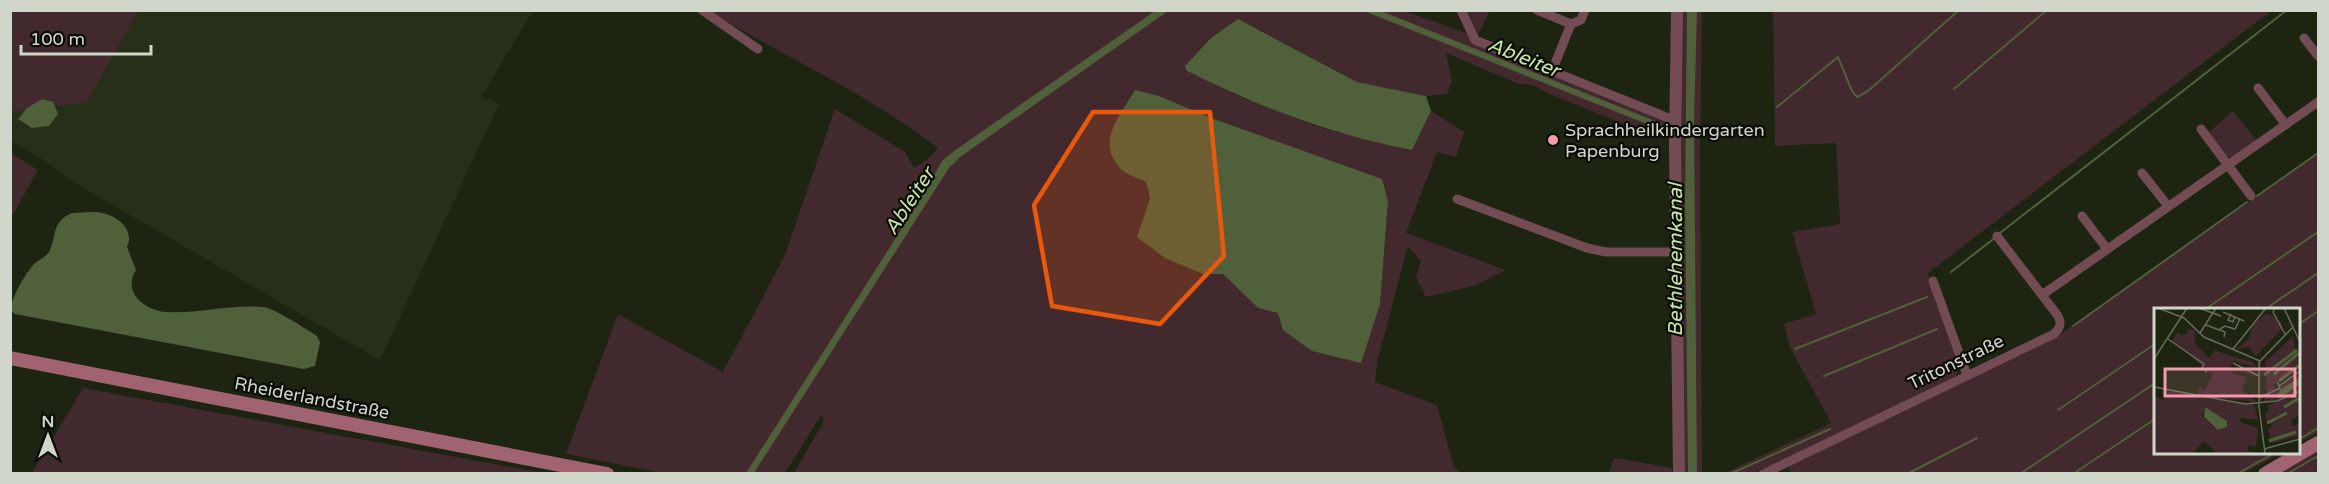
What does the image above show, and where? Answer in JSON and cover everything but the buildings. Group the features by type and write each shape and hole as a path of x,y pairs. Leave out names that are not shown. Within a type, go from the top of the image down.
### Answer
{"main road":[{"name":"Rheiderlandstraße","path":"10,358 607,474"},
{"path":"2265,474 2319,443"}],"street":[{"path":"702,10 758,49"},
{"path":"1461,10 1474,40 1676,121"},
{"path":"1537,10 1571,24 1581,20 1586,10"},
{"path":"1677,10 1676,252 1679,474"},
{"path":"1552,71 1571,24"},
{"path":"2304,38 2319,57"},
{"path":"2258,88 2286,125"},
{"path":"2042,295 2319,102"},
{"path":"2201,129 2251,196"},
{"path":"2142,173 2168,206"},
{"path":"1456,199 1587,248 1606,252 1676,252"},
{"path":"2082,216 2107,249"},
{"name":"Tritonstraße","path":"1763,474 2054,334 2059,329 2061,322 2058,316 1997,237"},
{"path":"1933,281 1967,375"}],"highlighted area":[{"path":"1093,112 1210,112 1224,256 1160,324 1052,306 1034,205"}],"shaded area":[{"path":"10,11 138,11 87,102 11,112"},
{"path":"11,11 533,11 482,96 499,104 380,360 73,182 42,159 11,141"},
{"path":"709,11 1405,11 1468,34 1670,121 1669,134 1666,136 1645,128 1636,129 1533,85 1519,84 1446,53 1452,81 1447,94 1426,96 1357,82 1258,29 1188,71 1243,98 1325,129 1412,150 1431,111 1464,132 1456,157 1437,152 1406,233 1506,270 1473,286 1426,297 1416,277 1421,261 1408,246 1377,362 1375,382 1437,405 1453,464 1459,473 794,473 824,421 821,415 785,473 662,473 566,454 618,314 723,372 785,255 835,109 905,152 914,168 929,158 938,148 883,110","holes":["1159,96 1388,201 1380,304 1278,313 1258,308 1223,274 1203,274 1165,258 1137,237 1150,197 1146,182"]},
{"path":"1155,11 1168,11 960,157 949,168 754,473 746,473 920,200 942,161"},
{"path":"1364,11 1381,11 1660,123 1665,128 1662,130"},
{"path":"1466,11 1489,11 1478,36 1476,35"},
{"path":"1682,11 1702,11 1700,150 1702,474 1682,473 1679,229"},
{"path":"1687,11 1697,11 1694,121 1697,474 1688,473 1685,201"},
{"path":"1773,11 2271,11 1928,273 1960,362 1956,376 1755,473 1723,474 1831,423 1790,347 1784,324 1816,314 1792,232 1840,224 1836,143 1775,146"},
{"path":"1238,19 1357,82 1426,96 1431,111 1412,150 1353,136 1296,118 1187,71 1185,66 1211,38"},
{"path":"1135,90 1159,96 1211,118 1382,179 1388,201 1380,304 1361,363 1312,351 1283,330 1278,313 1258,308 1223,274 1203,274 1165,258 1137,237 1150,198 1146,182 1121,169 1110,149 1110,139 1117,119"},
{"path":"42,99 53,102 58,114 49,126 32,128 18,119 27,108"},
{"path":"2233,111 2256,140 2232,158 2226,156 2208,133"},
{"path":"11,153 38,170 11,218"},
{"path":"2318,154 2318,432 2299,443 2299,308 2154,308 2154,454 2280,454 2242,474 1792,474 1788,466 2056,337"},
{"path":"72,213 102,213 114,217 124,225 129,235 127,247 136,270 132,278 132,286 143,304 166,312 251,306 269,308 316,335 320,342 315,366 304,369 15,314 11,311 11,306 19,286 34,264 49,252 58,225"},
{"path":"83,388 543,473 32,473"},
{"path":"2318,450 2318,473 2278,473"},
{"path":"1614,458 1672,468 1672,473 1609,473"}],"waterway":[{"path":"1777,107 1838,57 1852,91 1857,97 1868,91 1959,10"},
{"path":"1954,89 2047,10"},
{"path":"2000,233 2287,10"},
{"path":"2257,196 2318,153"},
{"path":"2073,326 2247,202"},
{"path":"2207,308 2318,232"},
{"path":"1951,272 1996,237"},
{"path":"2267,308 2318,273"},
{"path":"1795,349 1927,297"},
{"path":"2299,324 2318,311"},
{"path":"1824,376 1937,329"},
{"path":"2058,410 2154,345"},
{"path":"2020,474 2154,384"},
{"path":"2073,474 2154,420"},
{"path":"2299,439 2318,428"},
{"path":"1730,474 1830,429"},
{"path":"1907,474 1977,438"},
{"path":"2237,474 2272,454"},
{"path":"2287,474 2318,456"}],"place":[{"name":"Sprachheilkindergarten Papenburg","path":"1553,140"}],"water label":[{"name":"Ableiter","path":"1524,57"},
{"name":"Ableiter","path":"909,201"},
{"name":"Bethlehemkanal","path":"1675,260"}]}
